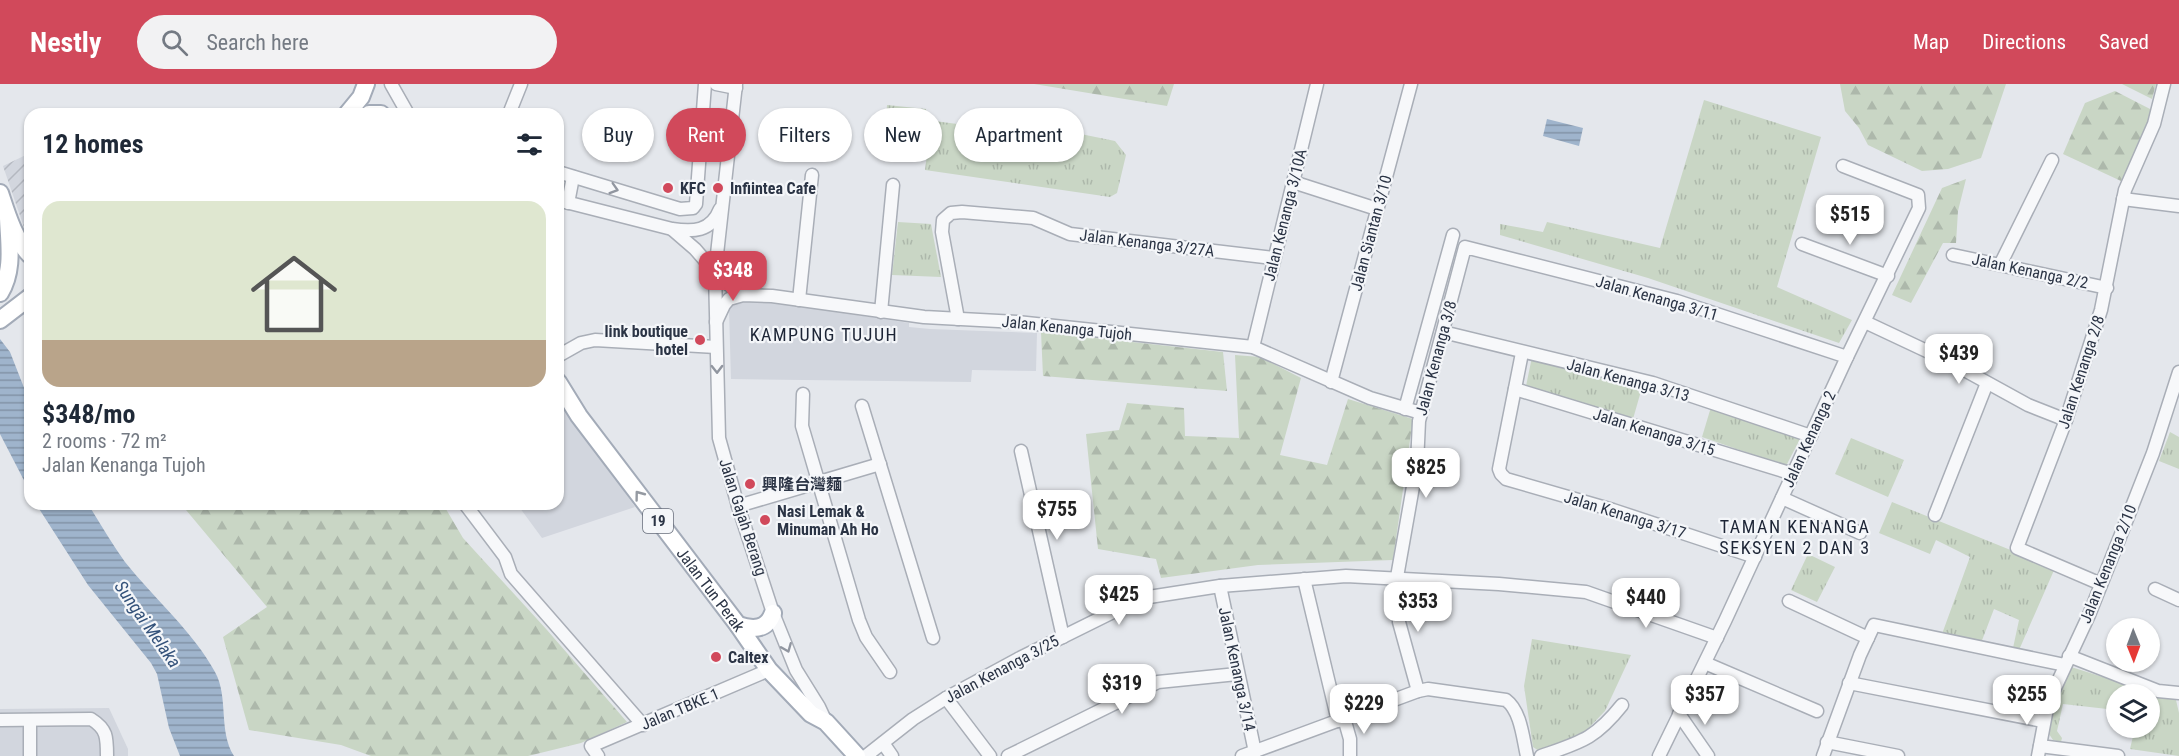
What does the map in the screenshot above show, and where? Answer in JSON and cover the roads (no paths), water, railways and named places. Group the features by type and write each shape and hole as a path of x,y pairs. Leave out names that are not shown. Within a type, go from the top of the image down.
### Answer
{"main road":[{"path":"353,108 361,97 366,84"},
{"path":"0,193 8,218 24,248"},
{"path":"0,293 8,276 10,264 8,218"},
{"path":"1,319 24,302"},
{"name":"Jalan Tun Perak","path":"564,392 579,416 769,670 811,714 826,722 856,756"},
{"path":"738,626 748,629 765,626 773,613"}],"street":[{"path":"390,84 404,108"},
{"path":"511,108 520,84"},
{"path":"564,174 680,209 693,208 696,204 705,84"},
{"path":"716,84 736,86"},
{"name":"Jalan Kenanga 3/10A","path":"1253,347 1317,84"},
{"name":"Jalan Siantan 3/10","path":"1331,382 1411,84"},
{"name":"Jalan Kenanga 2/8","path":"2101,584 2017,548 2066,420 2107,288 2124,195 2154,124 2164,84"},
{"name":"Jalan Gajah Berang","path":"736,86 715,272 719,438 738,506 773,613 796,670 826,722"},
{"path":"2000,265 2052,160"},
{"name":"Jalan Kenanga 2","path":"1659,756 1717,638 1847,357 1919,208 1918,195 1843,166"},
{"path":"799,300 812,175"},
{"path":"564,200 573,177"},
{"path":"1293,182 1377,209"},
{"path":"881,312 893,184"},
{"path":"2124,195 2179,206"},
{"path":"564,202 692,232 713,222 724,199"},
{"name":"Jalan Kenanga 3/27A","path":"958,319 942,232 943,220 951,213 1033,218 1070,234 1273,258"},
{"path":"672,229 729,285 772,296"},
{"path":"1405,409 1453,235"},
{"path":"1802,244 1888,276"},
{"name":"Jalan Kenanga 3/8","path":"1418,691 1400,622 1397,578 1418,464 1421,413 1465,247"},
{"name":"Jalan Kenanga 3/11","path":"1465,247 1677,301 1847,357"},
{"name":"Jalan Kenanga 2/2","path":"1953,255 2107,288"},
{"name":"Jalan Kenanga Tujoh","path":"716,322 724,305 735,296 772,296 881,312 1017,322 1253,347 1370,398 1421,413"},
{"path":"1865,322 1948,361 2028,405 2066,420"},
{"name":"Jalan Kenanga 3/13","path":"1443,332 1653,383 1810,436"},
{"path":"564,353 581,343 595,340 716,347"},
{"path":"1515,390 1522,353"},
{"name":"Jalan Kenanga 2/10","path":"2039,751 2048,703 2101,584 2153,453 2176,392 2179,372"},
{"path":"1935,515 1987,382"},
{"name":"Jalan Kenanga 3/17","path":"1515,390 1499,468 1506,479 1613,510 1755,557"},
{"name":"Jalan Kenanga 3/15","path":"1515,390 1793,474"},
{"path":"803,394 802,426 859,620 866,637 890,672"},
{"path":"862,406 933,638"},
{"path":"1021,451 1063,637"},
{"path":"738,506 880,464"},
{"path":"1782,498 1860,533"},
{"path":"470,510 505,557 511,574 643,724"},
{"name":"Jalan Kenanga 3/25","path":"866,756 913,719 1018,658 1139,600 1220,586 1346,576 1586,592 1717,638"},
{"path":"1304,579 1341,719 1350,739 1350,756"},
{"name":"Jalan Kenanga 3/14","path":"1220,586 1255,752"},
{"path":"2155,589 2179,600"},
{"path":"1789,602 1868,638"},
{"path":"1823,756 1849,683 1874,625 2067,661 2158,691 2179,693"},
{"path":"1705,663 1817,711"},
{"name":"Jalan TBKE 1","path":"594,751 643,724 769,670"},
{"path":"1008,756 1158,681 1237,674"},
{"path":"1849,683 2043,721"},
{"path":"1242,756 1418,691 1439,690 1506,700 1512,704 1527,756"},
{"path":"946,698 990,756"},
{"path":"1541,756 1592,736 1622,705"},
{"path":"1679,714 1708,756"},
{"path":"0,720 91,719 101,726 107,738 107,756"},
{"path":"30,720 30,756"},
{"path":"1827,742 1898,756"},
{"path":"883,743 892,756"},
{"path":"2039,751 2118,756"}],"water":[{"path":"1547,119 1583,128 1579,146 1543,136"},
{"path":"0,339 10,352 24,388 24,480 0,434"},
{"name":"Sungai Melaka","path":"40,510 92,510 125,562 185,629 215,672 222,692 226,736 234,756 180,756 169,728 157,674 151,663 88,585"}],"place":[{"name":"KFC","path":"668,188"},
{"name":"Infiintea Cafe","path":"718,188"},
{"name":"link boutique hotel","path":"700,340"},
{"name":"興隆台灣麵","path":"750,484"},
{"name":"Nasi Lemak & Minuman Ah Ho","path":"765,520"},
{"name":"Caltex","path":"716,657"}],"district":[{"name":"KAMPUNG TUJUH","path":"824,334"},
{"name":"TAMAN KENANGA SEKSYEN 2 DAN 3","path":"1795,536"}]}
